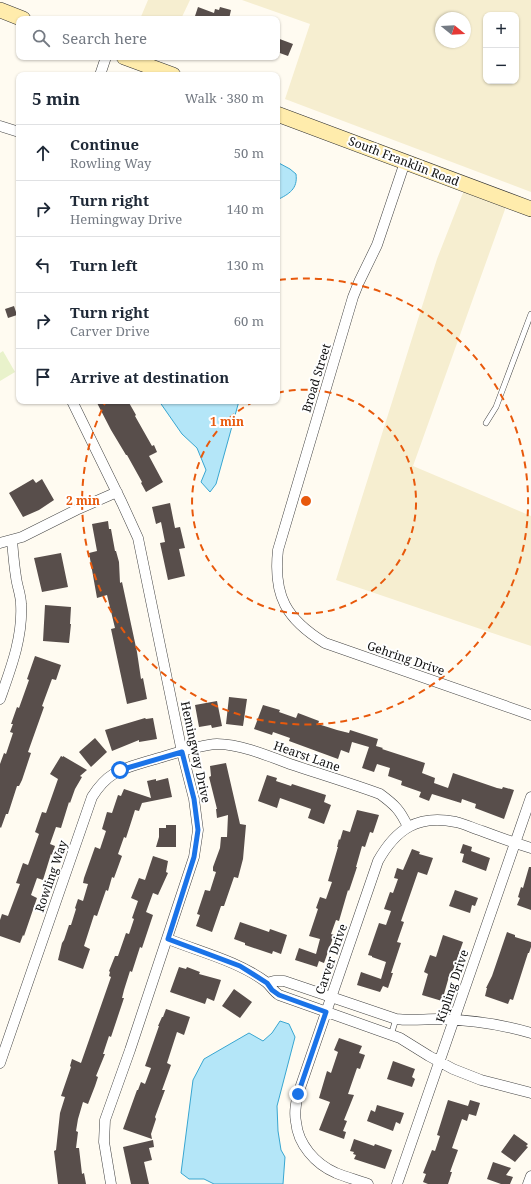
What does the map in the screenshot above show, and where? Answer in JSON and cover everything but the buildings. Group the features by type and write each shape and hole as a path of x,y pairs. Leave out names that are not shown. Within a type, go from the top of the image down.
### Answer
{"main road":[{"path":"0,10 16,16"},
{"path":"132,60 165,72"},
{"name":"South Franklin Road","path":"280,115 531,209"}],"street":[{"path":"101,72 105,60"},
{"path":"0,126 16,131"},
{"name":"Broad Street","path":"285,606 276,566 278,550 353,297 377,245 406,162"},
{"name":"Hemingway Drive","path":"73,404 138,538 182,752 194,799 198,830 194,857 168,939 105,1120 104,1142 111,1184"},
{"path":"0,542 22,537 76,510 117,492"},
{"path":"0,699 17,650 22,617 12,540"},
{"name":"Gehring Drive","path":"285,606 293,619 325,643 531,715"},
{"name":"Hearst Lane","path":"182,752 217,744 237,747 271,757 380,794 392,802 400,812 408,827"},
{"name":"Rowling Way","path":"0,1063 92,797 98,787 108,776 120,770 182,752"},
{"name":"Kipling Drive","path":"397,1184 531,797"},
{"path":"408,827 423,822 438,820 456,822 531,848"},
{"name":"Carver Drive","path":"368,1184 335,1173 323,1166 313,1157 304,1146 298,1134 296,1108 298,1094 378,861 387,846 397,835 408,827"},
{"path":"168,939 240,966 267,983 272,990 279,995 400,1038 440,1062 481,1080 531,1093"},
{"path":"267,983 284,981 405,1021 468,1020 508,1026 531,1032"},
{"path":"528,1184 531,1176"}],"lane":[{"path":"486,423 496,407 531,314"},
{"path":"391,1035 396,1019"}],"shaded area":[{"path":"148,0 190,0 182,16 141,16"},
{"path":"242,0 531,0 531,192 285,99 310,24"},
{"path":"466,185 508,201 413,466 531,516 531,646 336,580 437,259"}],"green space":[{"path":"3,351 15,372 0,381 0,353"}],"water":[{"path":"280,164 296,174 296,184 285,196 280,198"},
{"path":"161,404 238,404 216,484 210,492 201,482 206,470 197,448 182,434"},
{"path":"280,1021 289,1024 295,1037 277,1106 278,1131 281,1150 285,1157 283,1184 214,1184 204,1179 189,1179 181,1173 193,1080 204,1059 249,1033 263,1041 272,1033"}],"route":[{"path":"120,770 182,752 194,799 198,830 194,857 168,939 240,966 267,983 272,990 279,995 326,1012 298,1094"}]}
